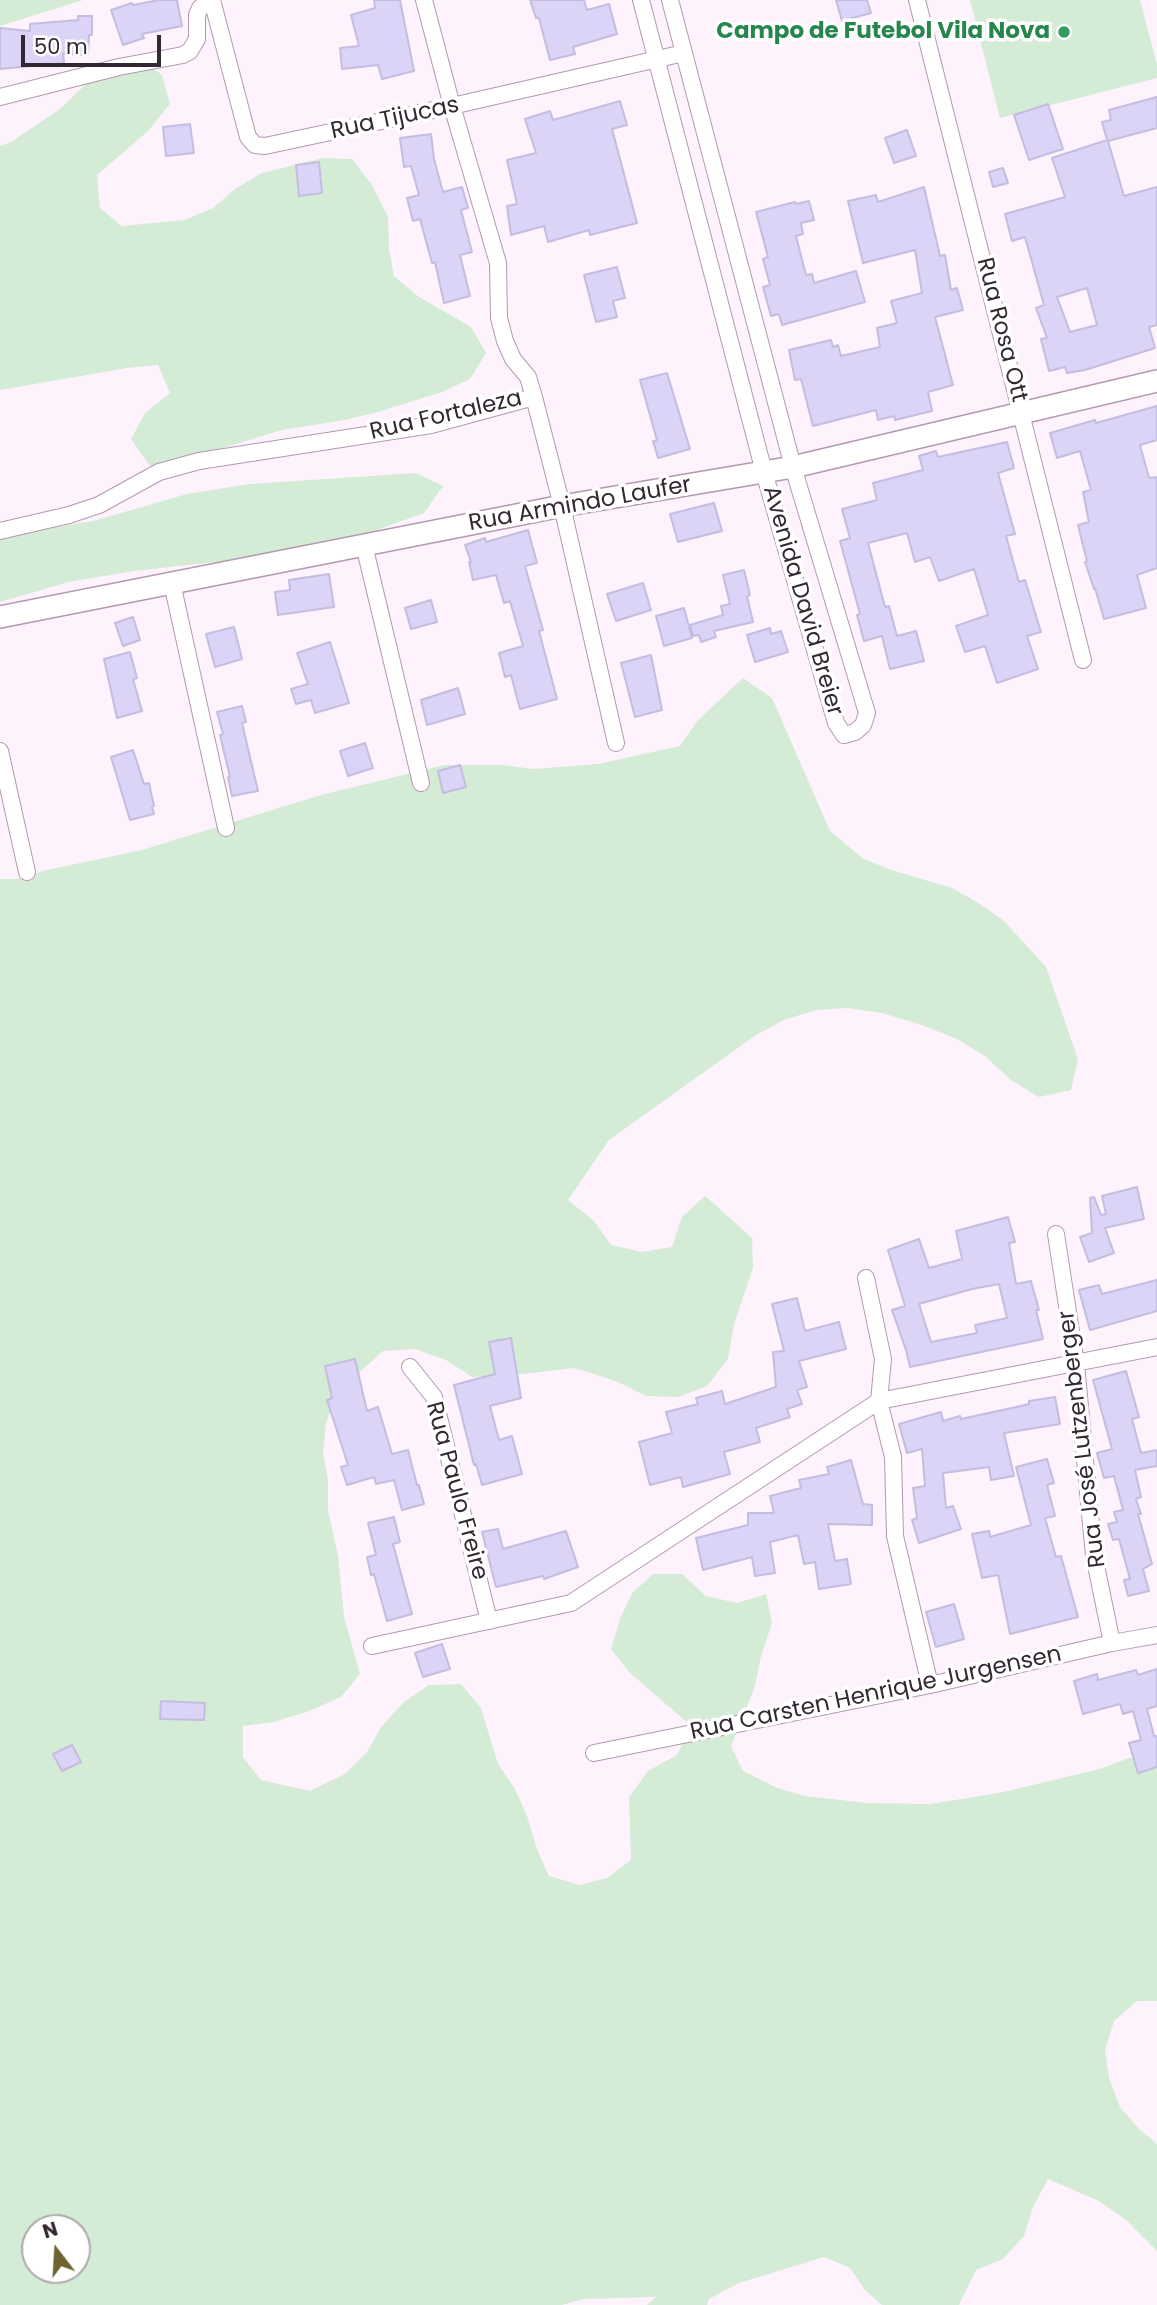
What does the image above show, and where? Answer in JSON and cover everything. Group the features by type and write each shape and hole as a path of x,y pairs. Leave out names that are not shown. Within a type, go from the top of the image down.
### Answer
{"street":[{"name":"Rua Tijucas","path":"0,97 119,67 184,55 191,51 197,39 197,15 200,8 211,0 248,137 255,145 277,145 684,52"},
{"name":"Rua Fortaleza","path":"0,531 99,505 159,472 199,461 431,425 534,397 528,377 513,359 505,341 499,318 498,263 424,0"},
{"name":"Avenida David Breier","path":"641,0 764,472 836,723 844,735 855,732 863,724 867,713 793,467 670,0"},
{"name":"Rua Rosa Ott","path":"917,0 1083,660"},
{"name":"Rua Armindo Laufer","path":"0,617 562,506 793,467 1157,381"},
{"path":"534,397 617,743"},
{"path":"364,545 421,783"},
{"path":"172,583 226,828"},
{"path":"0,751 27,872"},
{"name":"Rua José Lutzenberger","path":"1056,1234 1076,1364 1094,1556 1112,1643"},
{"path":"866,1279 883,1359 879,1401 893,1457 895,1536 930,1685"},
{"path":"372,1646 571,1603 879,1401 1157,1347"},
{"name":"Rua Paulo Freire","path":"410,1367 434,1397 489,1621"},
{"name":"Rua Carsten Henrique Jurgensen","path":"594,1752 930,1685 1157,1635"}],"green space":[{"path":"0,0 83,0 0,26"},
{"name":"Campo de Futebol Vila Nova","path":"970,0 1140,0 1157,65 1157,78 1000,118"},
{"path":"137,56 162,75 170,104 148,131 97,175 100,208 122,226 184,220 213,208 235,189 262,173 323,158 352,159 372,185 388,217 389,249 394,276 419,297 471,327 486,353 470,379 442,392 378,412 282,430 190,458 150,466 131,439 145,413 170,393 158,365 0,390 0,146 11,142 60,109 109,62"},
{"path":"416,473 443,486 424,513 363,535 332,544 234,560 134,571 69,582 0,602 0,538 93,521 187,494 250,484"},
{"path":"743,678 772,698 830,831 862,858 891,870 952,888 980,904 1004,921 1046,967 1078,1059 1071,1090 1039,1097 1011,1080 986,1057 959,1040 922,1025 882,1013 847,1008 816,1010 784,1020 756,1035 609,1140 568,1200 594,1221 611,1245 642,1252 672,1247 682,1217 705,1196 752,1238 753,1268 734,1324 728,1359 707,1386 679,1397 646,1396 618,1382 575,1368 472,1377 446,1360 415,1349 383,1351 338,1392 326,1423 323,1453 328,1480 328,1510 338,1556 344,1617 360,1674 341,1697 274,1722 243,1726 243,1757 261,1780 310,1791 345,1774 367,1752 381,1727 404,1702 429,1685 461,1684 481,1708 498,1764 515,1789 549,1876 579,1885 607,1878 631,1860 629,1797 648,1771 677,1755 691,1726 629,1672 611,1649 620,1619 632,1593 653,1574 682,1574 706,1596 737,1603 766,1594 772,1623 755,1686 731,1746 743,1771 777,1788 805,1796 867,1803 930,1804 999,1793 1100,1769 1129,1758 1157,1756 1157,2001 1137,2001 1114,2021 1105,2050 1109,2078 1120,2107 1139,2129 1157,2144 1157,2251 1126,2220 1099,2201 1048,2179 1033,2207 1024,2236 1003,2259 976,2270 959,2305 882,2305 865,2290 850,2268 824,2257 739,2283 709,2299 707,2305 647,2305 656,2297 583,2299 562,2305 0,2305 0,879 16,879 142,850 321,795 444,765 503,765 533,769 598,764 680,746 697,721"}],"building":[{"path":"177,0 182,26 142,34 144,38 123,45 111,10 132,3"},
{"path":"374,0 400,0 414,71 382,79 378,65 342,69 340,48 359,46 351,15 375,8"},
{"path":"530,0 584,0 587,10 609,4 617,34 573,47 575,54 550,60 539,18 536,18"},
{"path":"836,0 867,0 871,13 842,21"},
{"path":"78,16 92,16 88,55 63,54 64,63 0,69 0,28 30,31 30,24 78,20"},
{"path":"1157,97 1157,128 1108,141 1124,196 1157,187 1157,325 1149,327 1155,348 1085,370 1067,373 1065,367 1049,371 1041,339 1047,338 1036,308 1044,305 1025,237 1012,241 1005,214 1065,197 1052,158 1107,140 1102,122 1111,120 1109,110","holes":["1087,288 1097,325 1070,332 1057,297"]},
{"path":"620,101 627,125 612,129 637,223 590,235 589,230 548,242 544,226 511,235 507,206 517,204 507,160 536,153 525,119 550,111 553,120"},
{"path":"1048,104 1063,149 1029,160 1014,115"},
{"path":"190,124 194,153 166,156 163,127"},
{"path":"907,130 916,156 894,163 885,138"},
{"path":"431,134 434,159 443,192 462,187 468,208 461,210 472,252 460,255 470,296 444,303 435,262 432,263 420,219 413,221 407,198 419,195 411,166 404,167 400,138"},
{"path":"319,162 322,193 299,196 296,165"},
{"path":"1003,168 1008,183 993,187 989,172"},
{"path":"924,187 940,256 945,255 951,290 957,288 963,310 935,317 953,385 928,392 932,411 895,420 894,416 878,420 876,410 813,426 801,379 795,380 789,350 831,340 833,347 838,345 841,356 880,347 877,328 897,323 891,301 922,293 915,250 863,263 848,201 876,195 878,202"},
{"path":"809,201 814,220 801,223 803,234 796,236 806,275 812,274 814,283 856,271 865,302 782,325 779,314 771,316 763,287 770,285 763,259 768,257 756,212"},
{"path":"617,267 625,298 613,301 617,317 596,322 584,275"},
{"path":"667,373 690,449 658,458 653,441 657,440 640,380"},
{"path":"1157,406 1157,440 1140,445 1149,478 1157,477 1157,568 1137,575 1146,608 1104,619 1085,562 1087,561 1078,525 1089,522 1083,492 1091,490 1080,451 1057,458 1050,433"},
{"path":"1007,442 1014,468 998,473 1015,534 1006,536 1019,582 1025,580 1041,632 1027,636 1038,669 997,683 985,646 965,652 956,626 988,615 974,569 939,581 930,557 915,562 907,533 868,543 885,607 889,606 897,636 916,631 924,661 890,669 882,636 864,641 857,615 860,614 840,541 850,538 842,509 877,500 873,483 923,470 919,456 936,451 938,457"},
{"path":"714,503 722,531 678,542 670,514"},
{"path":"528,530 537,563 525,566 543,630 539,631 557,699 520,709 511,675 505,677 499,653 523,646 510,601 504,603 496,575 473,580 465,545 485,538 486,542"},
{"path":"744,570 753,622 714,631 716,637 701,642 699,635 693,636 690,625 723,615 721,606 730,604 723,575"},
{"path":"329,574 334,607 278,615 275,592 290,590 289,580"},
{"path":"643,583 651,610 616,621 607,594"},
{"path":"431,600 437,622 411,629 405,608"},
{"path":"684,608 692,638 664,646 656,616"},
{"path":"133,617 140,640 123,646 115,623"},
{"path":"234,627 242,659 215,667 206,634"},
{"path":"770,628 771,634 781,631 788,652 755,662 747,635"},
{"path":"330,642 349,703 315,713 311,700 296,704 291,689 308,684 297,653"},
{"path":"130,652 137,678 133,679 142,711 117,718 104,659"},
{"path":"651,655 662,710 635,717 621,663"},
{"path":"458,688 465,714 427,725 421,700"},
{"path":"242,706 246,722 242,723 258,791 232,796 217,712"},
{"path":"365,743 373,768 348,776 340,751"},
{"path":"133,750 144,784 149,783 154,814 130,820 111,757"},
{"path":"460,765 466,787 443,793 438,771"},
{"path":"1137,1187 1144,1219 1105,1228 1114,1253 1089,1262 1080,1237 1092,1233 1090,1198 1094,1197 1101,1215 1106,1214 1102,1196"},
{"path":"1008,1217 1015,1242 1009,1243 1016,1284 1031,1281 1043,1339 910,1367 892,1310 905,1306 888,1250 919,1239 929,1268 962,1259 956,1231","holes":["999,1284 1007,1318 975,1325 977,1333 931,1342 919,1304"]},
{"path":"1157,1280 1157,1311 1090,1330 1079,1290 1099,1285 1102,1294"},
{"path":"797,1298 805,1331 839,1322 846,1349 799,1361 807,1387 797,1390 802,1404 787,1409 790,1417 756,1428 760,1442 724,1452 730,1474 683,1487 681,1477 650,1485 639,1442 672,1433 666,1412 698,1404 696,1398 722,1391 725,1404 776,1387 773,1352 784,1351 772,1304"},
{"path":"511,1338 521,1398 490,1406 499,1440 512,1436 522,1474 482,1485 476,1464 474,1465 454,1385 495,1374 489,1342"},
{"path":"355,1359 367,1411 378,1407 392,1454 408,1450 424,1504 402,1510 394,1480 376,1484 374,1477 347,1485 341,1467 348,1465 327,1400 332,1398 325,1366"},
{"path":"1126,1371 1139,1417 1132,1419 1141,1453 1157,1450 1157,1466 1135,1470 1141,1497 1136,1499 1141,1514 1138,1514 1152,1564 1143,1569 1149,1591 1128,1596 1124,1580 1130,1579 1119,1539 1113,1540 1108,1524 1117,1522 1114,1512 1123,1510 1114,1476 1104,1478 1097,1453 1112,1449 1093,1380"},
{"path":"1055,1397 1060,1424 1004,1433 1014,1476 991,1480 989,1467 943,1473 946,1508 953,1506 961,1529 919,1543 912,1520 917,1518 913,1488 925,1486 922,1449 907,1453 899,1424 941,1412 943,1421 960,1416 961,1419"},
{"path":"1047,1459 1054,1483 1047,1485 1055,1516 1045,1518 1056,1557 1061,1556 1078,1617 1010,1634 998,1575 982,1578 972,1534 989,1531 990,1537 1031,1525 1016,1467"},
{"path":"851,1460 863,1504 872,1505 872,1525 828,1524 835,1561 847,1559 851,1584 819,1589 815,1562 804,1564 798,1535 770,1542 775,1573 755,1576 752,1557 703,1570 696,1538 748,1525 748,1513 774,1513 770,1496 801,1488 799,1480 829,1474 827,1467"},
{"path":"394,1517 400,1542 393,1544 412,1614 387,1621 367,1557 376,1555 368,1523"},
{"path":"498,1529 503,1549 566,1531 578,1567 544,1579 543,1576 496,1587 482,1532"},
{"path":"954,1604 964,1639 936,1647 926,1612"},
{"path":"442,1644 450,1669 423,1677 415,1653"},
{"path":"1157,1669 1157,1706 1147,1709 1154,1736 1157,1736 1157,1767 1138,1773 1129,1743 1141,1740 1133,1711 1123,1714 1120,1704 1083,1714 1074,1681 1097,1674 1098,1680 1136,1670 1138,1675"},
{"path":"161,1701 205,1703 204,1720 160,1719"},
{"path":"72,1745 81,1762 62,1771 53,1754"}],"place":[{"name":"Campo de Futebol Vila Nova","path":"1064,32"}]}
